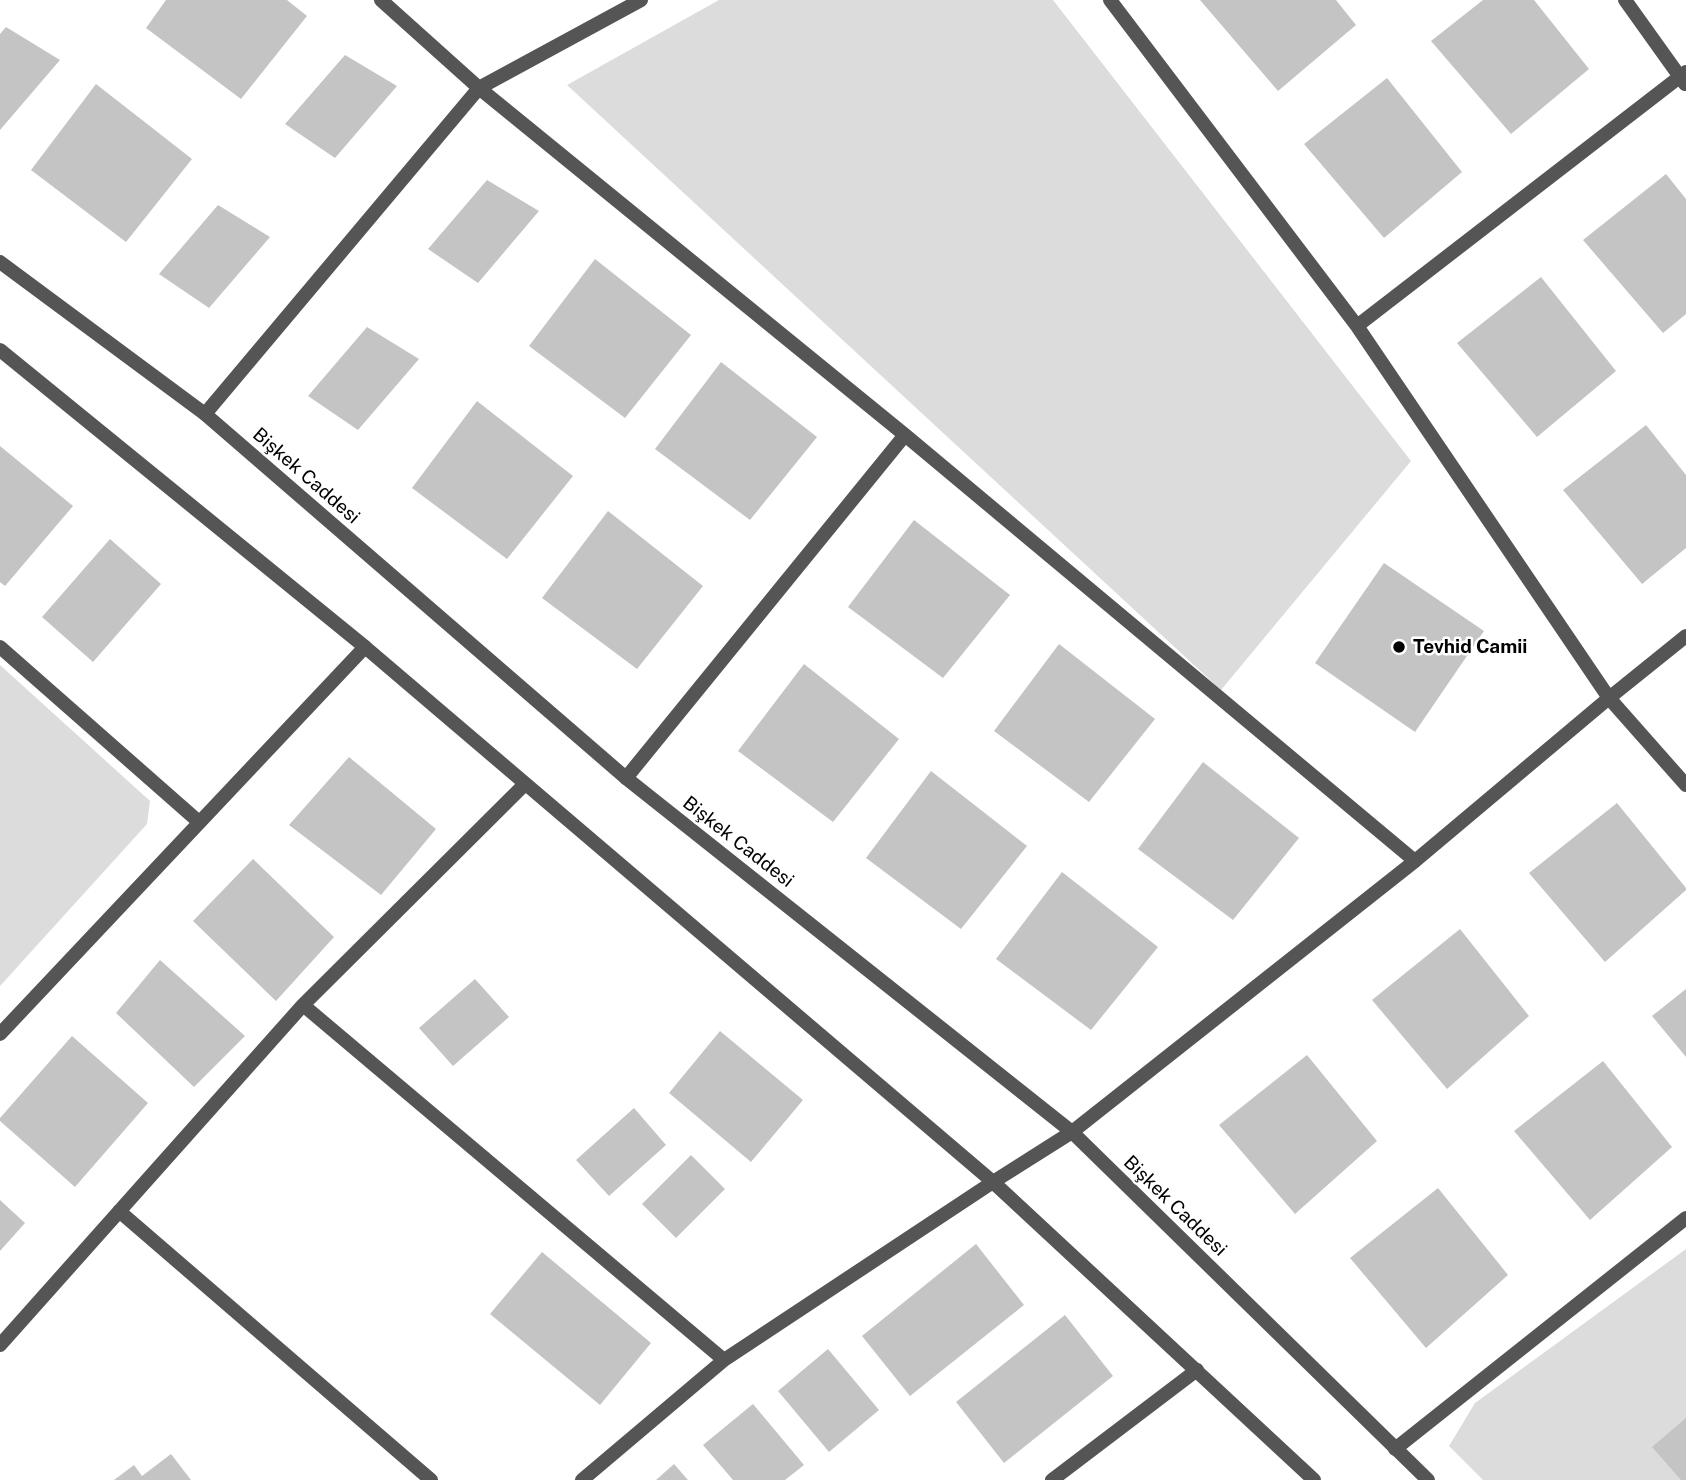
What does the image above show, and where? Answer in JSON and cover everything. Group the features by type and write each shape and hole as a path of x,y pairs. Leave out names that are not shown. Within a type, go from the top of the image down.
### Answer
{"street":[{"path":"381,0 479,88 905,436 1415,861"},
{"path":"205,414 479,88 641,0"},
{"path":"1110,0 1357,326 1609,698 1686,785"},
{"path":"1357,326 1684,78 1625,0"},
{"name":"Bişkek Caddesi","path":"0,262 205,414 626,778 1072,1132 1428,1480"},
{"path":"0,350 365,647 993,1182 1314,1480"},
{"path":"626,778 905,436"},
{"path":"582,1480 724,1360 1072,1132 1415,861 1686,636"},
{"path":"0,647 199,822"},
{"path":"0,1034 365,647"},
{"path":"0,1345 303,1005 525,784"},
{"path":"303,1005 724,1360"},
{"path":"119,1211 431,1480"},
{"path":"1395,1448 1686,1218"},
{"path":"1052,1480 1197,1370"}],"shaded area":[{"path":"719,0 1053,0 1411,461 1221,690 567,85"},
{"path":"0,665 150,801 147,824 0,986"},
{"path":"1686,1249 1686,1480 1483,1480 1449,1446 1475,1403"}],"building":[{"path":"166,0 287,0 307,16 241,99 146,28"},
{"path":"1200,0 1336,0 1356,25 1278,91"},
{"path":"1483,0 1534,0 1589,69 1511,134 1431,41"},
{"path":"6,27 60,60 0,130 0,34"},
{"path":"345,55 397,86 335,158 285,124"},
{"path":"1387,78 1462,172 1384,238 1304,144"},
{"path":"96,84 192,159 126,242 31,170"},
{"path":"1666,174 1686,199 1686,314 1663,333 1583,240"},
{"path":"487,180 539,211 478,283 428,249"},
{"path":"218,205 270,237 209,308 159,274"},
{"path":"595,259 691,335 625,418 529,346"},
{"path":"1541,277 1616,371 1537,437 1457,343"},
{"path":"367,327 419,359 358,430 308,396"},
{"path":"721,362 817,437 750,520 655,449"},
{"path":"477,401 573,476 507,559 412,488"},
{"path":"1646,425 1686,475 1686,548 1642,584 1563,490"},
{"path":"0,446 73,506 5,586 0,582"},
{"path":"608,511 703,586 637,669 542,598"},
{"path":"914,520 1010,595 943,678 848,607"},
{"path":"110,539 161,584 93,662 42,617"},
{"name":"Tevhid Camii","path":"1384,563 1484,631 1415,732 1315,663"},
{"path":"1059,644 1155,719 1089,802 994,731"},
{"path":"804,664 899,739 833,822 738,751"},
{"path":"349,757 436,829 381,895 289,825"},
{"path":"1203,762 1299,838 1233,920 1138,849"},
{"path":"931,771 1027,846 961,929 866,858"},
{"path":"1617,803 1686,890 1605,962 1529,873"},
{"path":"253,859 334,937 276,1001 193,921"},
{"path":"1062,872 1158,947 1091,1030 996,959"},
{"path":"1460,929 1529,1016 1447,1089 1372,1000"},
{"path":"160,960 245,1036 194,1087 116,1013"},
{"path":"475,979 509,1017 453,1066 419,1028"},
{"path":"1686,989 1686,1057 1652,1016"},
{"path":"720,1031 803,1100 751,1162 669,1093"},
{"path":"72,1036 148,1103 75,1187 0,1121"},
{"path":"1307,1055 1377,1141 1295,1214 1219,1125"},
{"path":"1603,1061 1672,1147 1590,1220 1514,1131"},
{"path":"634,1108 666,1145 609,1196 576,1160"},
{"path":"691,1155 725,1189 676,1238 642,1204"},
{"path":"1438,1188 1508,1275 1426,1348 1350,1258"},
{"path":"0,1200 25,1223 0,1251"},
{"path":"976,1244 1024,1305 910,1396 862,1336"},
{"path":"542,1252 651,1343 600,1405 490,1314"},
{"path":"1065,1315 1113,1376 1004,1463 956,1402"},
{"path":"828,1349 879,1410 829,1452 778,1391"},
{"path":"753,1404 804,1465 785,1480 733,1480 703,1445"},
{"path":"1686,1418 1686,1480 1681,1480 1652,1447"},
{"path":"171,1454 191,1480 114,1480 134,1465 142,1476"},
{"path":"674,1464 688,1480 656,1480"}],"place":[{"name":"Tevhid Camii","path":"1399,647"}]}
